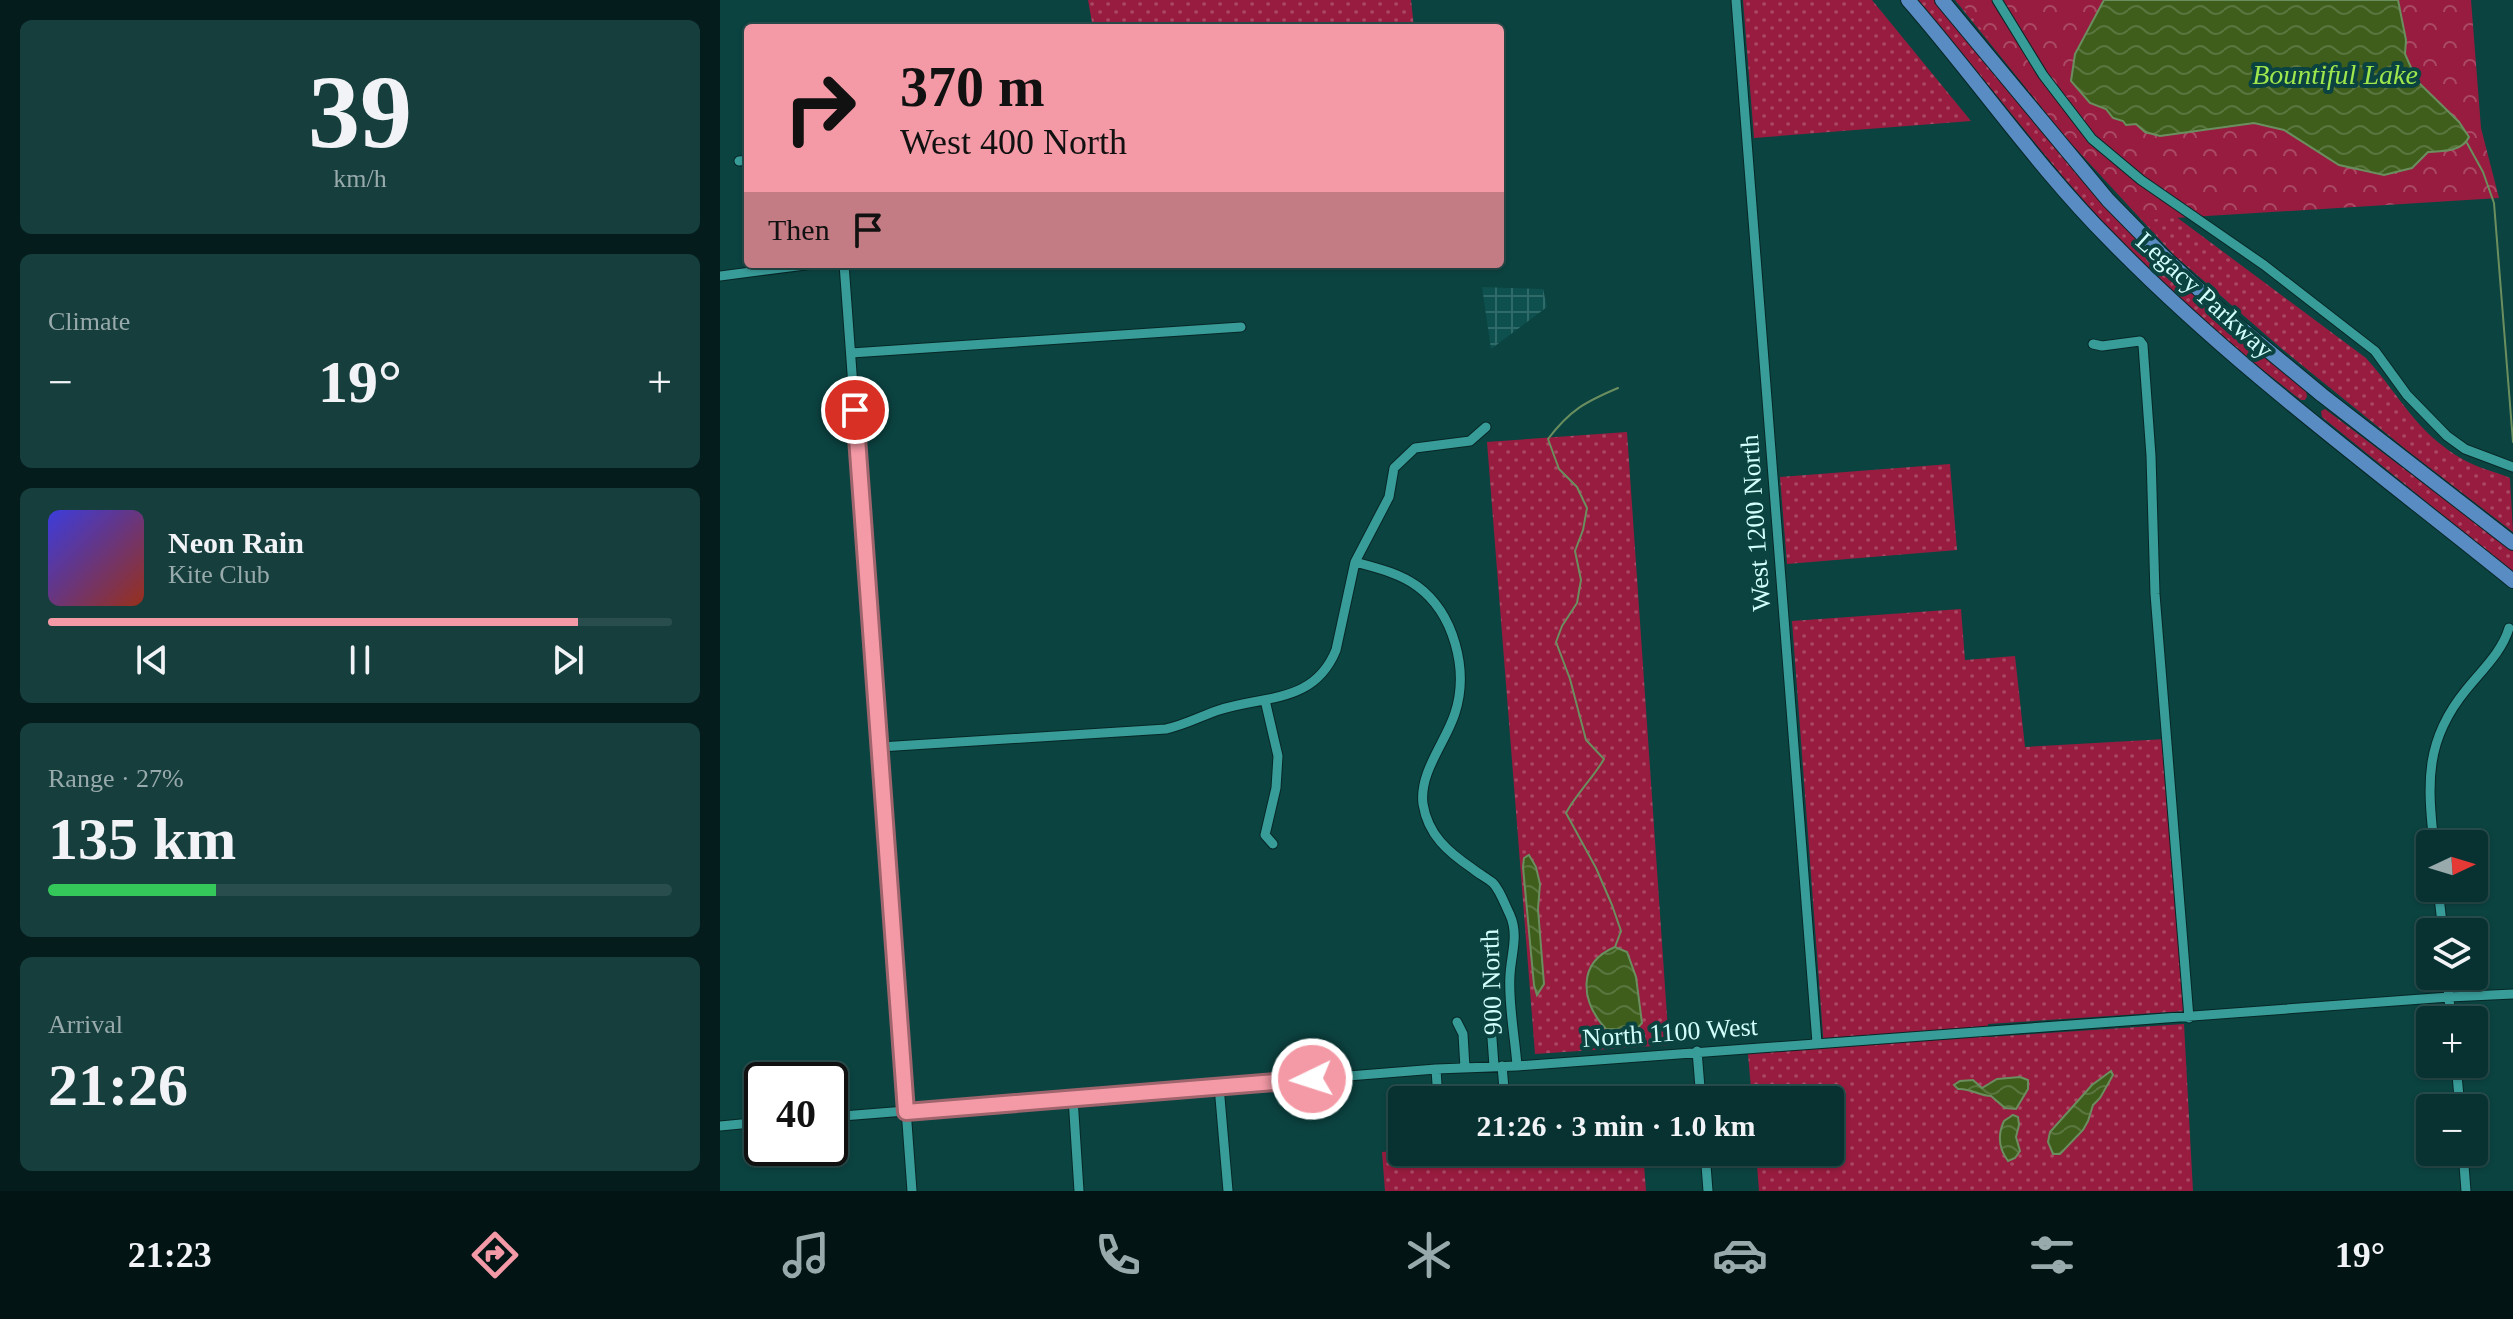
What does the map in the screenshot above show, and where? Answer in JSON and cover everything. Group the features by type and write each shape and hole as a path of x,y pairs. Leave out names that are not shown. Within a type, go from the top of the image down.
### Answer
{"highway":[{"name":"Legacy Parkway","path":"1908,0 2107,238 2166,297 2264,381 2513,581"},
{"name":"Legacy Parkway","path":"1942,0 2108,200 2159,252 2229,318 2322,395 2513,543"}],"street":[{"name":"West 1200 North","path":"1736,0 1817,1043"},
{"path":"1997,0 2043,75 2092,139 2141,180 2264,265 2375,351 2407,395 2447,436 2465,449 2513,467"},
{"path":"720,276 782,268"},
{"path":"844,268 912,1191"},
{"path":"851,353 1241,327"},
{"path":"2093,344 2102,346 2140,341 2143,345 2151,456 2155,594 2189,1018"},
{"path":"880,747 1166,729 1220,710 1301,691 1331,663 1355,562 1389,497 1394,468 1415,448 1470,441 1486,427"},
{"name":"900 North","path":"1355,562 1393,572 1418,587 1443,614 1453,638 1460,689 1455,713 1425,782 1423,803 1438,842 1494,884 1512,919 1515,946 1510,975 1517,1066"},
{"path":"2433,830 2430,772 2437,737 2450,710 2504,644 2509,628"},
{"path":"1265,700 1278,756 1276,788 1265,835 1273,844"},
{"path":"2448,990 2450,1006"},
{"name":"North 1100 West","path":"848,1116 1436,1069 1517,1066 2513,994"},
{"path":"1490,1011 1502,1086"},
{"path":"1457,1022 1463,1034 1465,1068"},
{"path":"1697,1051 1700,1086"},
{"path":"1436,1069 1437,1086"},
{"path":"1219,1086 1228,1191"},
{"path":"1073,1098 1079,1191"},
{"path":"720,1126 744,1124"},
{"path":"1706,1166 1708,1191"},
{"path":"2464,1166 2466,1191"}],"shaded area":[{"path":"1482,287 1543,289 1547,307 1491,349"}],"green space":[{"path":"1088,0 1411,0 1414,24 1092,24"},
{"path":"1743,0 1872,0 1971,121 1754,138"},
{"path":"1918,0 1934,0 2108,210 2183,285 2306,391 2305,400 2301,400 2206,323 2120,241"},
{"path":"1955,0 1982,0 2163,207 2366,358 2421,426 2447,449 2469,463 2510,478 2513,532 2282,349 2174,255 2067,139"},
{"path":"1959,0 2471,0 2481,128 2499,198 2142,220 2061,132"},
{"path":"2325,409 2513,551 2513,572 2322,417 2321,411"},
{"path":"1627,432 1669,1045 1535,1054 1487,442"},
{"path":"1950,464 1957,550 1787,564 1780,477"},
{"path":"1961,609 1965,660 2015,656 2025,747 2166,739 2185,1011 1988,1024 1988,1037 2184,1024 2193,1191 1759,1191 1757,1166 1844,1166 1844,1086 1751,1086 1748,1054 1824,1048 1792,621"},
{"path":"1388,1151 1388,1166 1644,1166 1646,1191 1385,1191 1382,1152"}],"water":[{"name":"Bountiful Lake","path":"2104,0 2398,0 2406,40 2405,54 2417,81 2459,122 2469,137 2462,146 2428,152 2412,168 2384,175 2339,165 2284,130 2254,123 2160,136 2145,132 2136,124 2126,125 2113,118 2106,109 2090,103 2071,81 2075,54"},
{"path":"1529,855 1540,884 1538,909 1544,984 1537,995 1523,867 1524,858"},
{"path":"1615,947 1627,952 1636,977 1642,1023 1636,1030 1606,1029 1591,1007 1586,984 1588,973 1602,954"},
{"path":"2111,1071 2113,1075 2093,1105 2083,1130 2060,1154 2053,1154 2048,1142 2050,1132 2092,1085"},
{"path":"2020,1077 2028,1080 2028,1089 2016,1109 2005,1108 1991,1096 1958,1089 1954,1085 1973,1080 1982,1088 1997,1079"},
{"path":"2013,1115 2018,1117 2016,1137 2020,1151 2008,1161 2000,1137 2004,1121"}],"waterway":[{"path":"2467,143 2483,172 2494,203 2513,442"},
{"path":"1615,947 1621,931 1612,905 1566,813 1604,759 1586,740 1570,679 1556,642 1577,603 1581,580 1575,551 1587,508 1577,487 1559,469 1548,439 1579,408 1618,388"}],"route":[{"path":"855,410 906,1112 1312,1079"}]}
